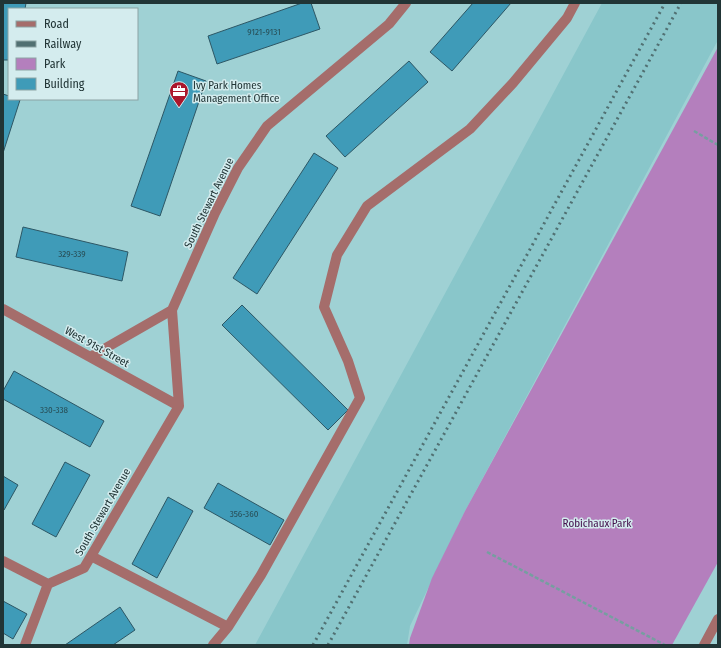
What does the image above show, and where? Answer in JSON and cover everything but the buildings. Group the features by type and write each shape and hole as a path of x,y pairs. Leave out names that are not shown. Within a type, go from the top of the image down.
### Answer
{"street":[{"name":"South Stewart Avenue","path":"48,584 84,568 179,406 172,310 215,213 238,168 267,126 389,24 406,3"},
{"path":"213,645 228,627 261,575 360,398 348,361 324,307 337,255 367,206 470,129 513,83 567,18 575,3"},
{"name":"West 91st Street","path":"3,309 179,406"},
{"path":"90,358 172,310"},
{"path":"91,556 228,627"},
{"path":"3,561 48,584 26,645"},
{"path":"704,645 718,619"}],"path":[{"path":"694,132 718,145"},
{"path":"487,552 665,645"}],"shaded area":[{"path":"602,3 718,3 718,40 465,511 410,626 407,645 255,645"}],"green space":[{"name":"Robichaux Park","path":"718,47 718,562 672,645 409,645 410,638 432,578 465,511"}],"railway":[{"path":"313,645 665,3"},
{"path":"328,645 681,3"}],"place":[{"name":"Ivy Park Homes Management Office","path":"179,108"}]}
